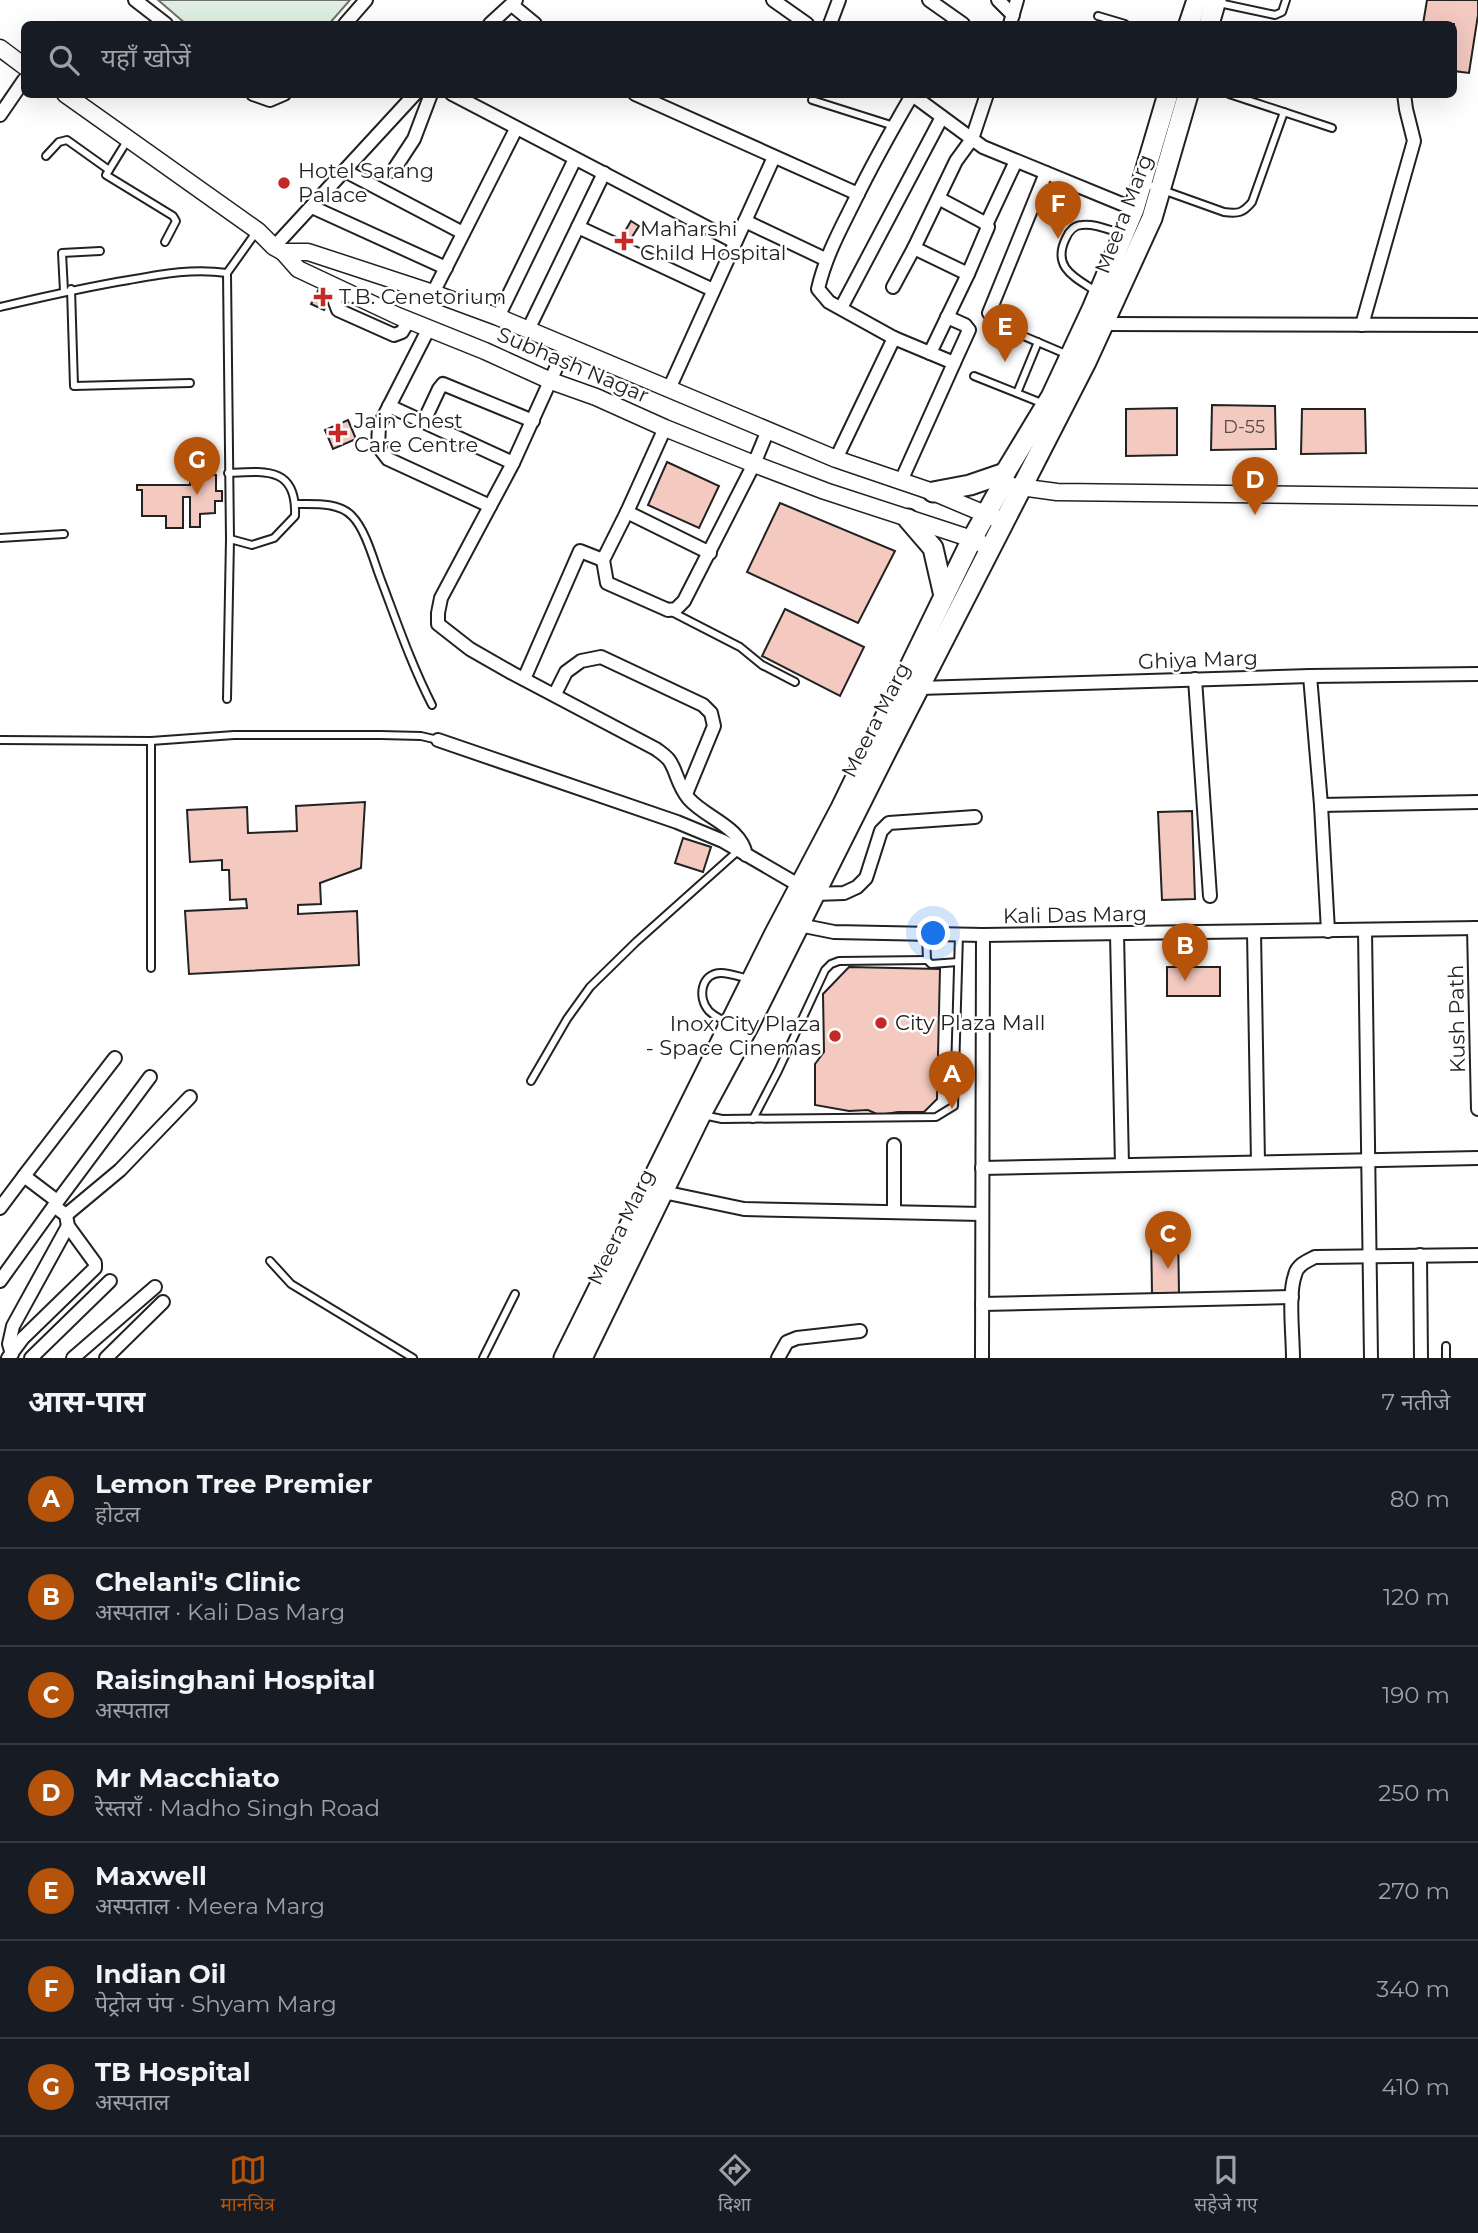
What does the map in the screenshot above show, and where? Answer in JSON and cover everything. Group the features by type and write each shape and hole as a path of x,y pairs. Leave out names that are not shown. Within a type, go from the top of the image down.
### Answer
{"main road":[{"path":"1192,21 1210,1"},
{"path":"1209,21 1210,1"},
{"name":"Meera Marg","path":"578,1355 749,1025 790,922 806,890 919,688 990,548 994,518 1009,482 1099,293 1134,209 1167,98"},
{"name":"Meera Marg","path":"1009,482 1087,362 1152,218 1187,98"},
{"path":"933,492 970,485 1009,482"},
{"name":"Meera Marg","path":"806,890 841,807 972,539 994,518"},
{"path":"908,519 933,548 944,596"},
{"name":"Meera Marg","path":"578,1355 729,1024 751,980 790,922"}],"street":[{"path":"135,0 162,21"},
{"path":"348,21 366,0"},
{"path":"831,21 839,0"},
{"path":"929,0 959,21"},
{"path":"998,0 1011,20"},
{"path":"1011,20 1017,0"},
{"path":"494,21 514,2 532,21"},
{"path":"779,2 803,21"},
{"path":"0,48 21,64"},
{"path":"0,115 21,84"},
{"name":"Subhash Nagar","path":"71,98 258,231 298,269 551,381 596,397 754,464 972,539 990,548"},
{"path":"279,250 312,207 411,98"},
{"path":"393,171 414,139 429,98"},
{"path":"459,98 735,242"},
{"path":"644,98 858,194"},
{"path":"909,98 825,259 818,289 829,302 894,338 954,363"},
{"path":"915,98 983,147 1134,209"},
{"path":"892,287 956,161 972,139 986,98"},
{"path":"1362,325 1414,141 1405,98"},
{"path":"841,308 943,117"},
{"path":"433,292 516,130"},
{"path":"669,389 774,157"},
{"path":"498,317 575,159"},
{"path":"930,353 968,274 986,233 986,225 1016,161"},
{"path":"345,171 463,233"},
{"path":"528,330 604,173"},
{"path":"991,318 1046,173"},
{"path":"938,198 986,225"},
{"path":"312,207 446,268"},
{"path":"745,221 825,259"},
{"path":"578,227 713,290"},
{"path":"914,248 968,274"},
{"path":"279,250 307,252 433,292 836,459 933,492 994,518"},
{"path":"901,481 969,330 965,325 947,317"},
{"path":"1104,324 1478,325"},
{"path":"429,328 379,426 379,446 388,459 490,506"},
{"path":"836,459 894,338"},
{"path":"566,346 513,463 441,598 438,624 470,649 656,749 669,760 678,783 686,794 733,832 745,847 743,852"},
{"path":"424,421 443,384 533,421"},
{"path":"389,406 513,463"},
{"path":"665,428 603,560 607,583 668,610 676,609 684,601 754,464 768,430"},
{"path":"1009,482 1057,492 1478,497"},
{"path":"627,512 710,553"},
{"path":"524,679 580,551 603,560"},
{"path":"555,694 566,672 580,661 601,657 703,705 711,713 714,726 686,794"},
{"name":"Ghiya Marg","path":"919,688 1310,676 1478,674"},
{"path":"1310,676 1328,931"},
{"path":"1195,679 1210,896"},
{"path":"439,740 653,813 723,841 806,890 844,893 857,887 866,878 881,831 889,823 975,817"},
{"path":"1321,805 1478,802"},
{"name":"Kali Das Marg","path":"790,922 834,932 959,935 1476,928"},
{"name":"Kush Path","path":"1476,928 1478,1109"},
{"path":"1365,930 1371,1358"},
{"path":"1254,932 1258,1162"},
{"path":"1116,934 1122,1165"},
{"path":"982,1358 983,935"},
{"path":"0,1208 115,1058"},
{"path":"0,1281 150,1077"},
{"path":"10,1356 9,1344 13,1326 67,1220 120,1170 190,1097"},
{"path":"894,1145 894,1212"},
{"path":"982,1168 1478,1158"},
{"path":"10,1356 23,1338 95,1268 93,1259 56,1204 24,1176"},
{"path":"663,1192 744,1209 982,1214"},
{"path":"1420,1255 1421,1358"},
{"path":"1293,1358 1292,1297 1295,1273 1304,1262 1315,1257 1478,1255"},
{"path":"31,1358 110,1281"},
{"path":"73,1358 155,1287"},
{"path":"982,1304 1292,1297"},
{"path":"106,1358 163,1302"},
{"path":"778,1358 787,1342 797,1338 860,1331"}],"lane":[{"path":"1210,1 1275,15 1282,12 1286,0"},
{"path":"1098,16 1115,21"},
{"path":"1241,98 1332,128"},
{"path":"812,100 894,126"},
{"path":"1141,182 1224,212 1244,212 1252,202 1283,112"},
{"path":"128,139 106,175 173,216 176,221 165,242"},
{"path":"46,156 59,142 67,140 109,170"},
{"path":"1099,293 1065,268 1062,253 1066,236 1073,228 1084,224 1123,234"},
{"path":"226,699 230,539 227,273 258,231"},
{"path":"100,251 62,253 68,290 74,386 190,383"},
{"path":"0,307 68,290 182,270 227,273"},
{"path":"991,318 1070,356"},
{"path":"1017,393 1038,342"},
{"path":"974,376 1046,404"},
{"path":"228,473 277,474 291,484 296,504 295,516 274,537 252,545 230,539"},
{"path":"296,504 326,505 343,510 353,517 372,555 415,672 432,705"},
{"path":"0,538 64,534"},
{"path":"668,610 740,647 762,665 795,682"},
{"path":"0,740 152,741 233,735 421,736 439,740"},
{"path":"151,968 152,741"},
{"path":"531,1081 567,1018 590,987 636,942 743,852"},
{"path":"926,934 927,960"},
{"path":"701,1114 722,1119 753,1119 936,1117 947,1112 954,1107 959,935"},
{"path":"753,1119 825,970 831,964 839,961 927,960 931,964 958,962"},
{"path":"729,1024 712,1014 705,1005 702,995 704,985 710,977 721,973 751,980"},
{"path":"270,1261 291,1284 413,1358"},
{"path":"483,1358 515,1294"},
{"path":"1446,1346 1446,1358"}],"green space":[{"path":"158,0 350,0 332,21 182,21"}],"building":[{"path":"1427,0 1478,0 1469,73 1457,71 1457,21 1424,21"},
{"path":"631,221 639,226 625,248 618,243"},
{"path":"321,285 334,292 324,310 311,304"},
{"path":"1212,405 1275,406 1276,449 1211,450"},
{"path":"1177,408 1177,455 1126,456 1126,409"},
{"path":"1302,409 1365,409 1366,453 1301,454"},
{"path":"348,420 356,439 333,449 325,430"},
{"path":"190,459 200,459 201,475 216,475 216,491 222,491 222,501 215,501 215,513 200,514 200,527 190,527 190,497 183,497 183,528 166,528 166,516 142,516 142,490 137,490 137,485 190,485"},
{"path":"667,462 719,486 699,528 648,505"},
{"path":"780,503 895,551 858,623 747,572"},
{"path":"785,609 864,647 840,696 762,656"},
{"path":"365,802 361,868 320,883 321,904 298,905 298,914 357,911 359,965 189,974 185,911 247,908 246,899 230,900 229,870 222,870 222,860 190,862 187,810 247,807 248,833 297,831 296,806"},
{"path":"1192,811 1195,899 1162,900 1158,812"},
{"path":"683,838 711,847 703,872 675,863"},
{"name":"City Plaza Mall","path":"849,967 940,969 937,1099 924,1112 879,1115 868,1110 849,1111 815,1105 815,1064 824,1052 823,994"},
{"path":"1167,967 1220,967 1220,996 1167,996"},
{"path":"1178,1232 1179,1293 1152,1293 1151,1233"}],"place":[{"name":"Hotel Sarang Palace","path":"284,183"},
{"name":"Indian Oil","path":"1058,239"},
{"name":"Maharshi Child Hospital","path":"624,241"},
{"name":"T.B. Cenetorium","path":"323,297"},
{"name":"Maxwell","path":"1005,362"},
{"name":"Jain Chest Care Centre","path":"338,433"},
{"name":"TB Hospital","path":"197,495"},
{"name":"Mr Macchiato","path":"1255,515"},
{"name":"Chelani's Clinic","path":"1185,981"},
{"name":"City Plaza Mall","path":"881,1023"},
{"name":"Inox City Plaza - Space Cinemas","path":"835,1036"},
{"name":"Lemon Tree Premier","path":"952,1109"},
{"name":"Raisinghani Hospital","path":"1168,1269"}]}
